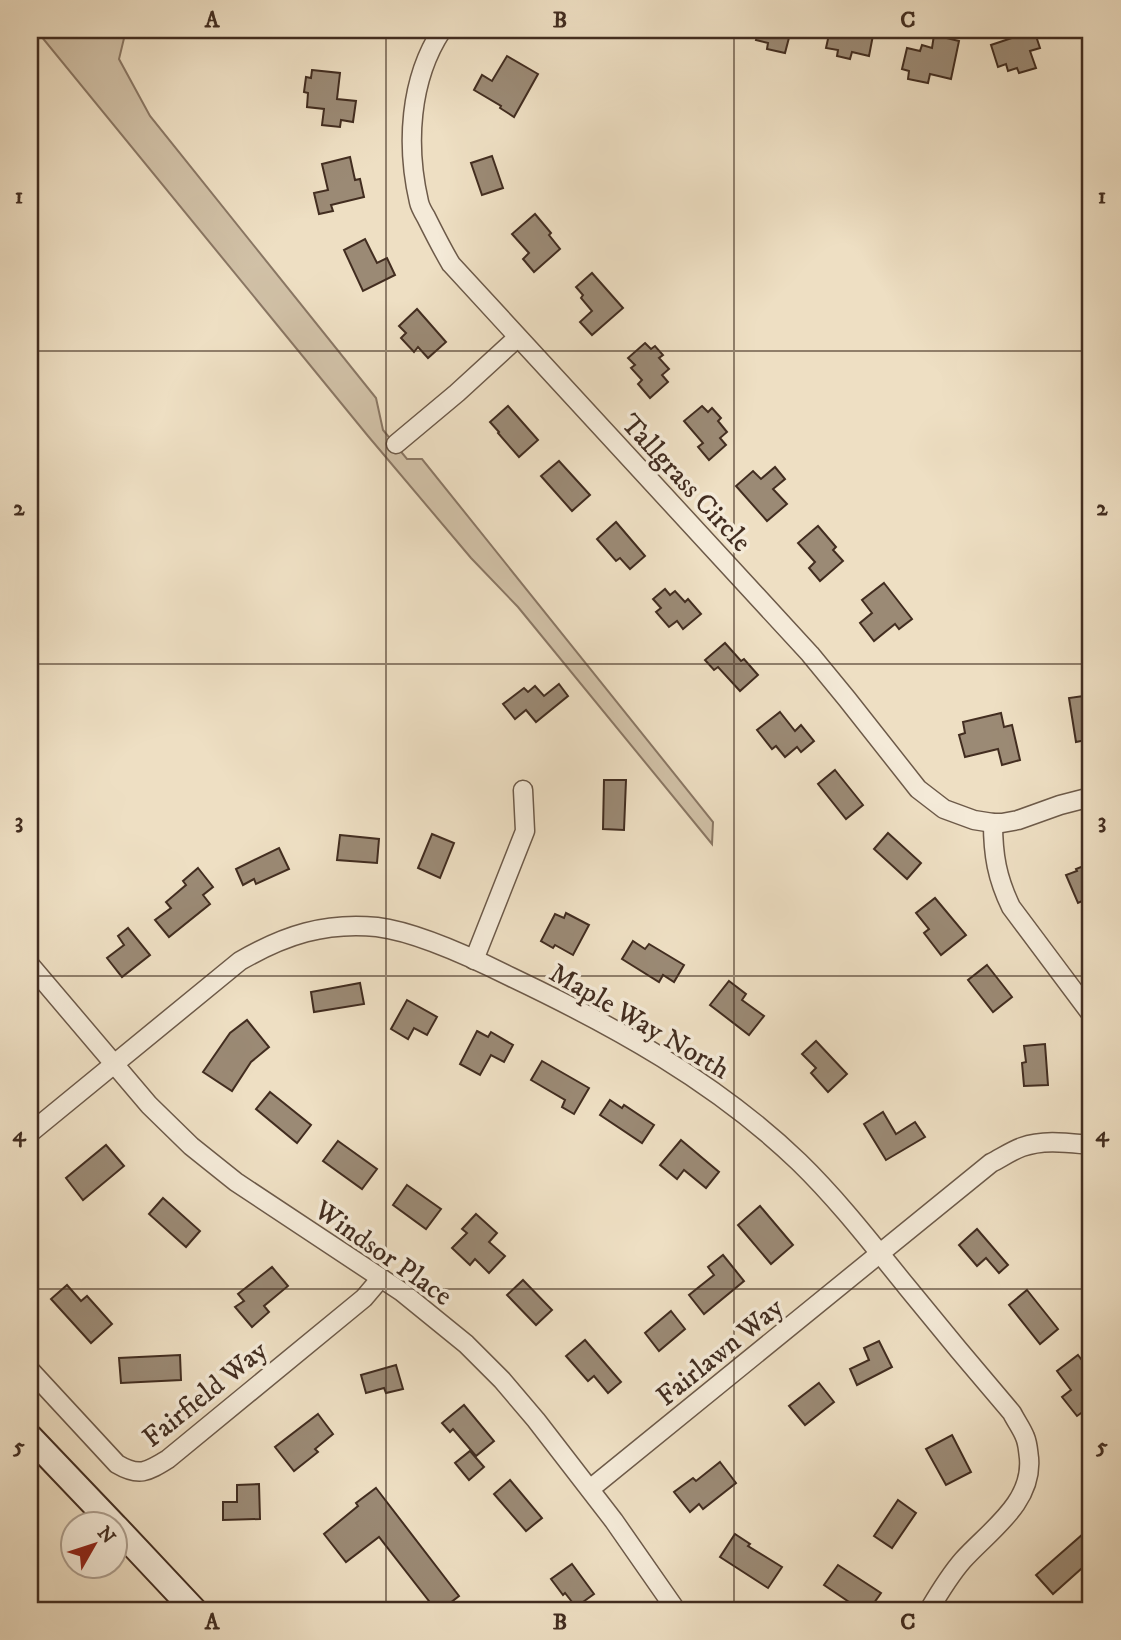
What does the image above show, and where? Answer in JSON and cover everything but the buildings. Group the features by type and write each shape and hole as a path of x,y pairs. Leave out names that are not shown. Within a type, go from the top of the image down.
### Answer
{"main road":[{"path":"30,1437 99,1510"},
{"path":"130,1543 194,1610"}],"street":[{"name":"Tallgrass Circle","path":"442,30 427,59 418,86 413,116 412,162 419,205 451,264 810,654 918,789 944,810 993,823 1018,820 1091,797"},
{"path":"396,444 517,338"},
{"path":"474,960 524,831 523,790"},
{"path":"993,823 996,867 1001,887 1011,907 1091,1014"},
{"name":"Maple Way North","path":"30,1133 240,961 267,946 303,933 336,927 378,928 423,939 563,1002 678,1067 727,1101 797,1161 840,1206 1012,1413 1028,1446 1029,1478 1021,1496 1006,1517 953,1573 929,1610"},
{"name":"Windsor Place","path":"31,966 113,1065 191,1146 236,1182 382,1278 466,1344 536,1420 590,1489 677,1610"},
{"name":"Fairlawn Way","path":"590,1489 991,1163 1022,1147 1040,1143 1091,1145"},
{"name":"Fairfield Way","path":"30,1370 117,1464 130,1471 145,1471 168,1459 364,1298 382,1278"}],"shaded area":[{"path":"36,30 126,30 119,59 150,116 376,398 383,430 407,459 422,459 713,822 712,844 518,607 471,558 368,436"}]}
